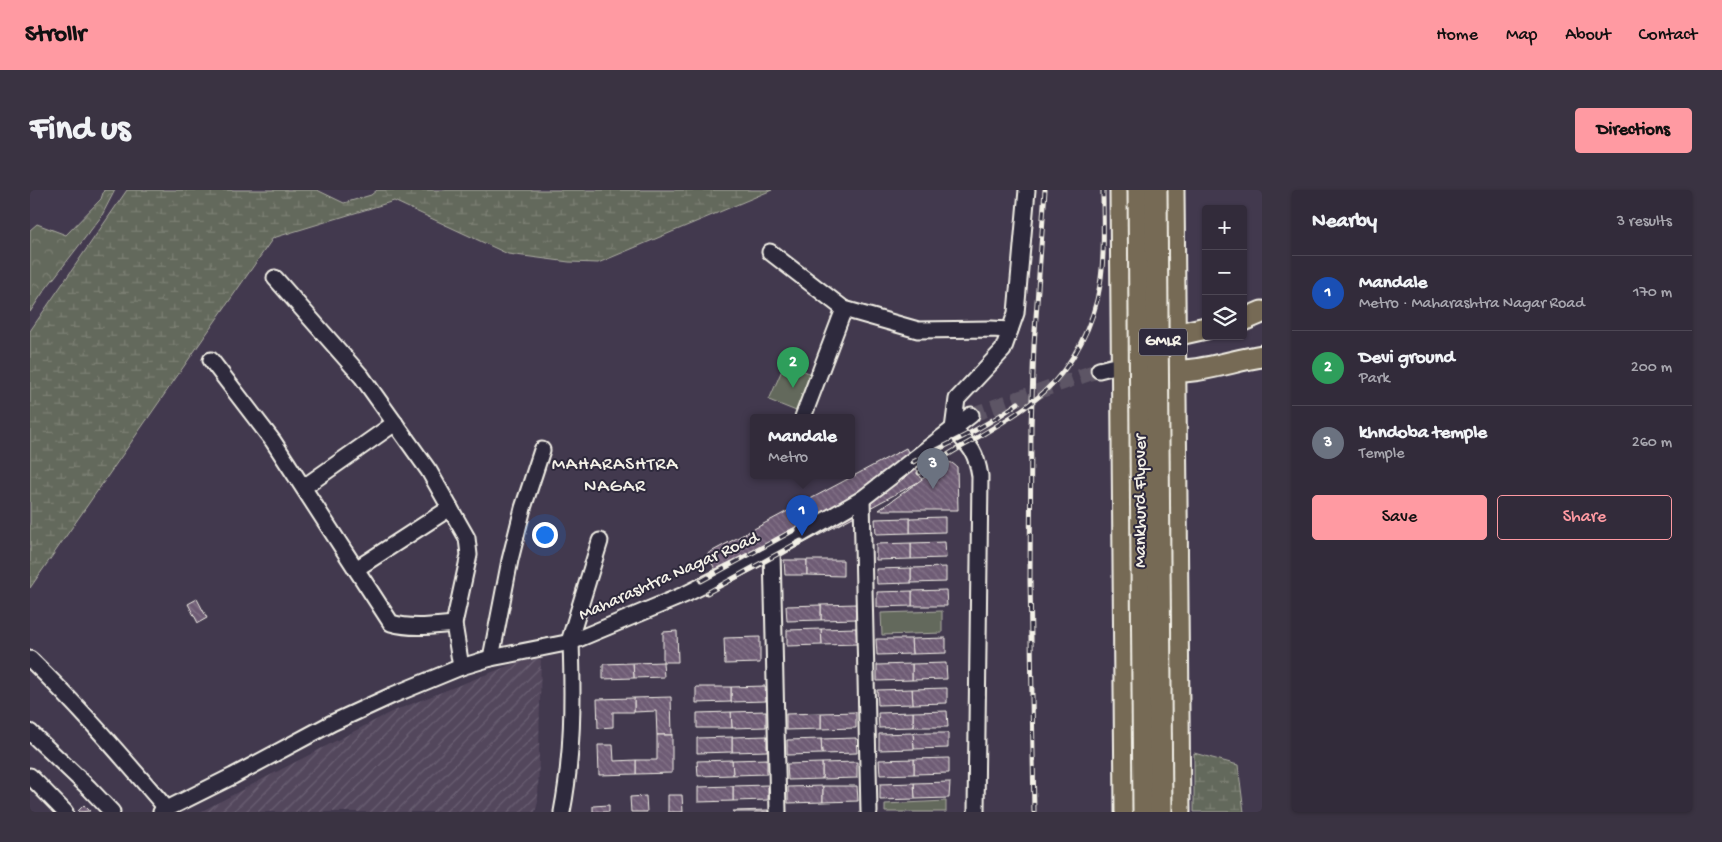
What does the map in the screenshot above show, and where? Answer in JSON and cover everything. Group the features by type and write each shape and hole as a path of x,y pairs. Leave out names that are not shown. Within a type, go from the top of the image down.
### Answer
{"highway":[{"path":"1122,190 1126,812"},
{"name":"Mankhurd Flyover","path":"1139,190 1144,812"},
{"name":"Mankhurd Flyover","path":"1156,190 1161,812"},
{"path":"1174,190 1179,812"},
{"path":"1174,297 1202,323"},
{"path":"1247,319 1262,312"},
{"path":"1247,321 1262,320"},
{"name":"GMLR","path":"1123,364 1175,335 1202,327"},
{"name":"GMLR","path":"1123,364 1175,372 1252,358 1262,351"}],"street":[{"path":"976,812 980,476 978,460 971,447 953,429 956,399 1003,350 1016,313 1027,190"},
{"path":"770,252 844,309 918,330 1010,330"},
{"path":"275,278 362,377 429,470 467,538 469,555 454,624 461,667"},
{"path":"804,414 844,309"},
{"path":"211,360 273,440 391,623 416,627 454,624"},
{"path":"1099,370 1123,364"},
{"name":"Maharashtra Nagar Road","path":"562,812 570,761 573,707 570,642 686,594 772,551 862,499 970,415"},
{"path":"304,487 395,423"},
{"path":"491,658 510,560 523,508 542,450"},
{"path":"856,812 868,812 862,499"},
{"path":"356,569 450,508"},
{"path":"30,659 51,679 115,749 164,810 205,791 359,710 461,667 491,658 570,642 600,541"},
{"path":"772,551 778,812"},
{"path":"30,732 112,812"},
{"path":"30,776 65,812"}],"shaded area":[{"path":"541,653 538,802 535,812 200,812 391,712"}],"green space":[{"path":"104,190 115,190 101,217 30,312 30,230 37,224 66,235 101,199"},
{"path":"127,190 317,190 344,203 371,195 377,190 772,190 598,263 569,262 508,254 394,201 273,238 30,588 30,331"},
{"path":"785,363 816,376 801,413 769,400"},
{"path":"942,611 942,633 882,635 881,613"},
{"path":"1194,753 1238,765 1244,812 1194,812"},
{"path":"946,801 946,812 885,812 885,804"}],"building":[{"path":"906,448 922,480 724,586 707,554 848,479 855,479 855,475"},
{"path":"946,462 952,463 957,467 958,510 879,510"},
{"path":"945,517 945,532 910,533 910,518"},
{"path":"910,518 910,533 876,534 875,519"},
{"path":"945,542 946,558 911,559 911,543"},
{"path":"911,543 911,559 876,560 876,544"},
{"path":"784,560 807,560 807,575 785,575"},
{"path":"807,560 843,560 843,576 807,575"},
{"path":"946,567 946,582 911,583 911,568"},
{"path":"911,568 911,583 877,584 876,569"},
{"path":"946,590 947,606 912,606 912,591"},
{"path":"912,591 912,606 877,607 877,592"},
{"path":"197,599 207,618 198,623 188,604"},
{"path":"856,604 856,619 821,620 821,605"},
{"path":"821,605 821,620 787,621 786,606"},
{"path":"856,628 857,644 822,645 821,629"},
{"path":"821,629 822,645 787,646 787,630"},
{"path":"677,631 678,662 663,662 663,632"},
{"path":"760,637 760,663 725,664 724,638"},
{"path":"946,638 946,653 912,654 911,639"},
{"path":"876,639 911,639 912,654 877,655"},
{"path":"663,662 664,677 634,678 633,663"},
{"path":"633,663 634,678 603,679 603,664"},
{"path":"946,663 947,679 912,680 912,664"},
{"path":"912,664 912,680 877,681 877,665"},
{"path":"765,686 766,701 731,702 731,687"},
{"path":"696,687 731,687 731,702 696,703"},
{"path":"947,688 947,703 913,704 912,689"},
{"path":"912,689 913,704 878,705 877,690"},
{"path":"671,697 672,735 657,735 656,711 634,712 634,698"},
{"path":"634,698 634,712 613,712 613,727 598,728 597,699"},
{"path":"766,711 766,727 732,728 731,712"},
{"path":"947,711 948,727 913,727 913,712"},
{"path":"731,712 732,728 697,728 697,713"},
{"path":"856,712 856,728 821,729 821,713"},
{"path":"913,712 913,727 879,728 878,713"},
{"path":"821,713 821,729 786,730 786,714"},
{"path":"913,733 948,733 948,748 914,749"},
{"path":"913,733 914,749 879,750 879,734"},
{"path":"657,735 672,735 672,773 636,774 636,760 657,760"},
{"path":"767,736 767,751 732,752 732,737"},
{"path":"732,737 732,752 697,753 697,738"},
{"path":"856,738 857,753 822,754 821,739"},
{"path":"821,739 822,754 787,755 787,740"},
{"path":"598,745 613,745 614,761 636,760 636,774 599,775"},
{"path":"949,758 949,773 914,774 914,759"},
{"path":"767,759 767,774 733,775 732,760"},
{"path":"914,759 914,774 880,775 879,760"},
{"path":"732,760 733,775 698,776 697,761"},
{"path":"857,762 857,778 822,779 822,763"},
{"path":"822,763 822,779 788,780 787,764"},
{"path":"950,782 949,798 915,799 914,783"},
{"path":"914,783 915,799 880,800 880,784"},
{"path":"768,785 768,800 733,801 733,786"},
{"path":"733,786 733,801 698,802 698,787"},
{"path":"823,786 823,802 788,803 788,787"},
{"path":"823,786 857,786 858,801 823,802"},
{"path":"668,795 682,795 683,812 668,812"},
{"path":"646,796 647,812 631,812 630,797"},
{"path":"84,805 90,811 79,812 78,811"},
{"path":"609,805 609,812 593,812 593,806"},
{"path":"768,810 768,812 733,812 733,811"}],"tunnel":[{"path":"971,415 1099,370"}],"railway":[{"path":"1034,812 1030,580 1031,426 1034,345 1045,190"},
{"path":"919,473 1026,407 1054,382 1073,357 1093,315 1100,285 1103,250 1103,190"},
{"path":"913,462 980,427 1018,403"},
{"path":"701,581 794,530"},
{"path":"707,593 801,541"}],"place":[{"name":"Devi ground","path":"793,388"},
{"name":"khndoba temple","path":"933,489"},
{"name":"Mandale","path":"802,536"}],"district":[{"name":"MAHARASHTRA NAGAR","path":"615,476"}]}
